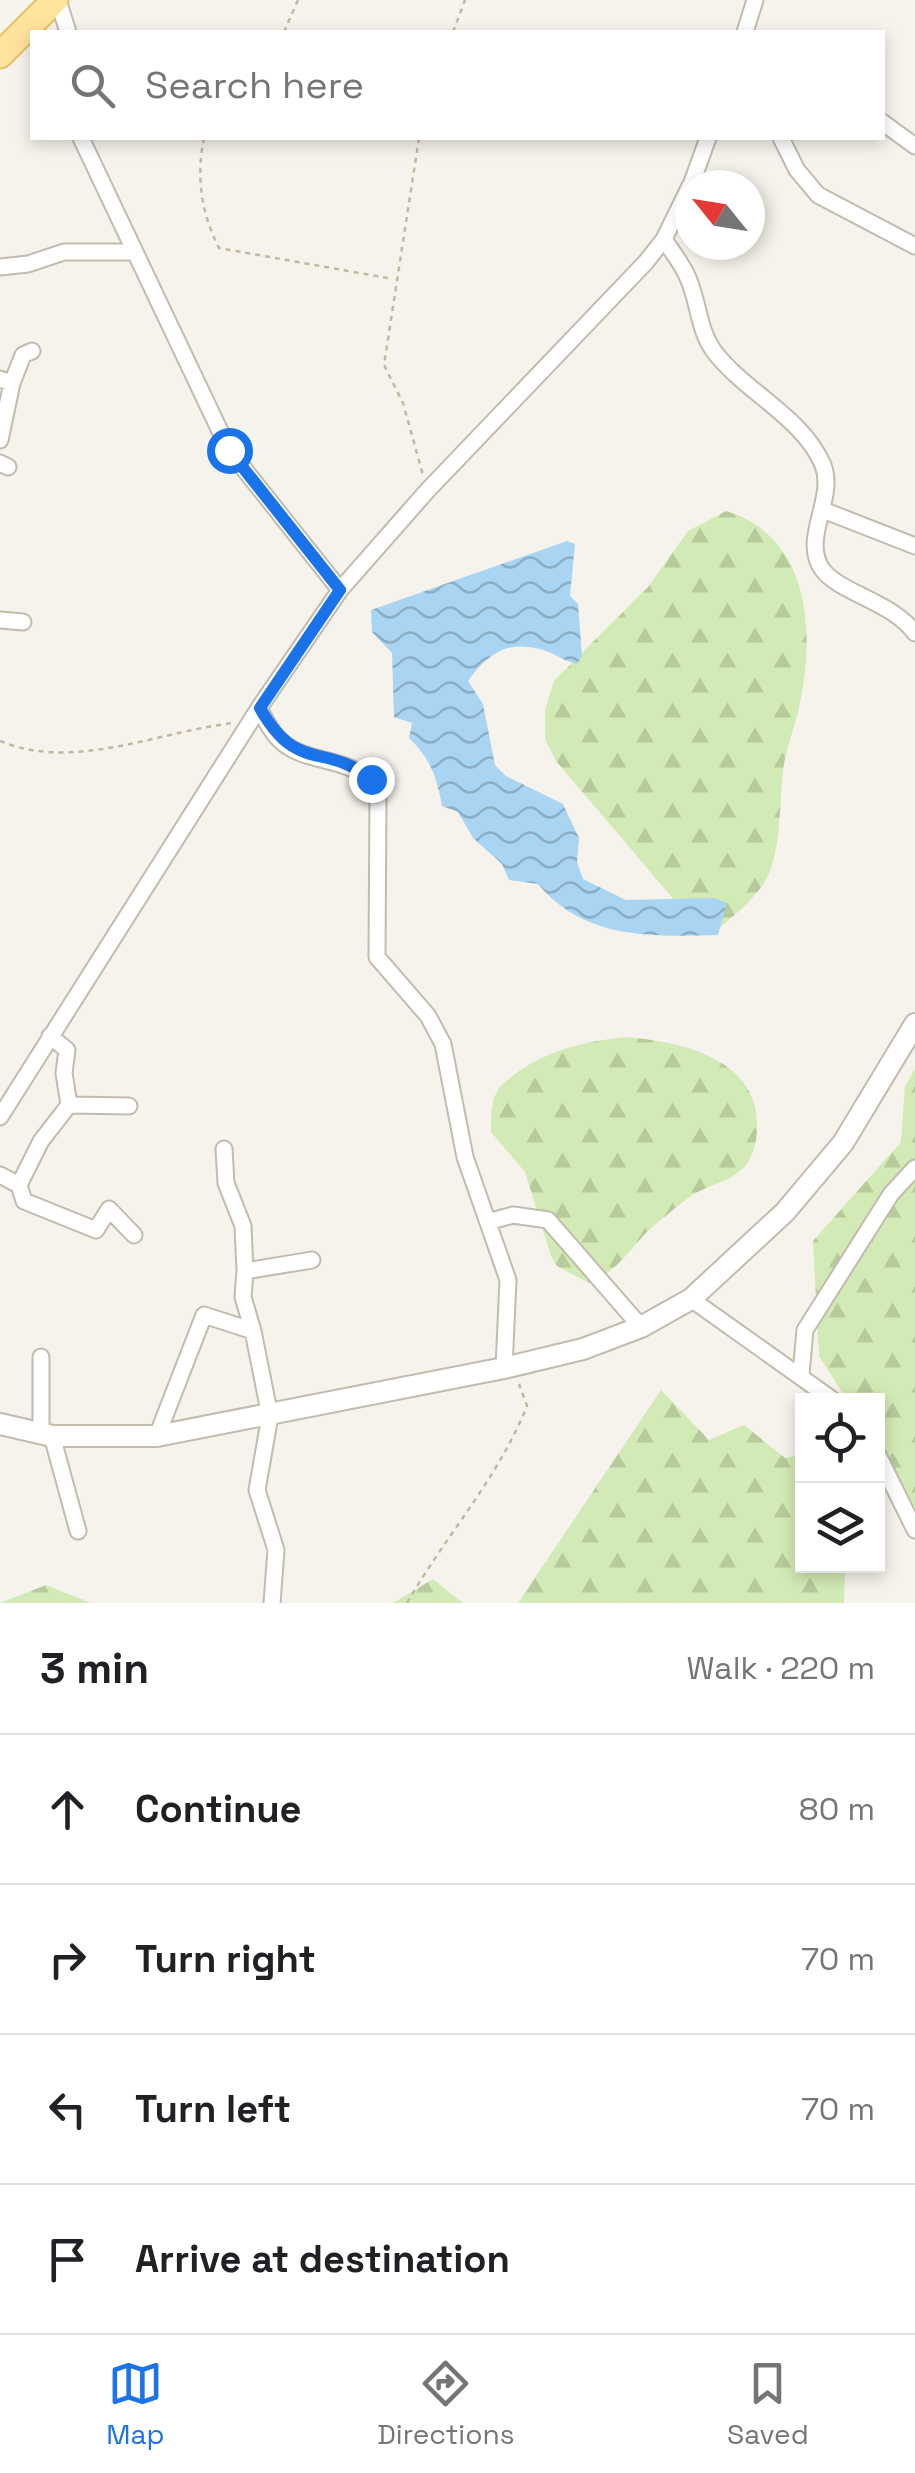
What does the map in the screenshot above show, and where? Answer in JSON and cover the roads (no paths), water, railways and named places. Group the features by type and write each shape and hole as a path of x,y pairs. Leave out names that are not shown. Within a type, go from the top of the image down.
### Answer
{"main road":[{"path":"0,55 56,0"}],"street":[{"path":"56,0 67,30"},
{"path":"751,29 756,0"},
{"path":"885,124 915,146"},
{"path":"82,140 229,450 340,590"},
{"path":"696,170 707,140"},
{"path":"782,140 798,170 818,195 915,246"},
{"path":"0,1117 255,714 340,590 664,240 675,217"},
{"path":"664,240 688,278 703,333 716,354 812,446 824,468 822,510 815,542 818,564 828,576 913,626"},
{"path":"0,267 28,264 64,252 134,252"},
{"path":"0,440 6,381 23,355 32,351"},
{"path":"822,510 915,546"},
{"path":"0,620 23,622"},
{"path":"255,714 294,750 358,768 378,793 377,957 428,1016 443,1044 465,1156 491,1221 508,1280 504,1368"},
{"path":"0,1424 47,1435 157,1436 504,1368 584,1349 641,1327 691,1299 786,1212 842,1144 914,1030"},
{"path":"50,1036 66,1050 64,1073 69,1105 40,1141 19,1185 24,1201 96,1230 109,1209 134,1234"},
{"path":"69,1105 128,1106"},
{"path":"224,1149 226,1182 242,1226 243,1297 270,1416 257,1490 276,1550 272,1603"},
{"path":"801,1374 805,1330 891,1194 915,1168"},
{"path":"0,1175 19,1185"},
{"path":"491,1221 513,1215 548,1220 641,1327"},
{"path":"245,1271 312,1260"},
{"path":"691,1299 824,1393"},
{"path":"157,1436 204,1316 253,1331"},
{"path":"40,1357 47,1435 78,1531"},
{"path":"885,1468 915,1530"}],"water":[{"path":"567,541 575,544 570,596 578,604 582,656 577,664 545,650 507,648 490,657 468,681 483,704 495,765 506,776 563,804 579,838 577,862 583,879 626,900 714,898 727,903 718,935 643,934 597,925 556,902 538,884 509,880 502,864 473,838 458,812 442,806 432,769 409,738 412,723 394,717 392,653 372,632 371,610"}]}
